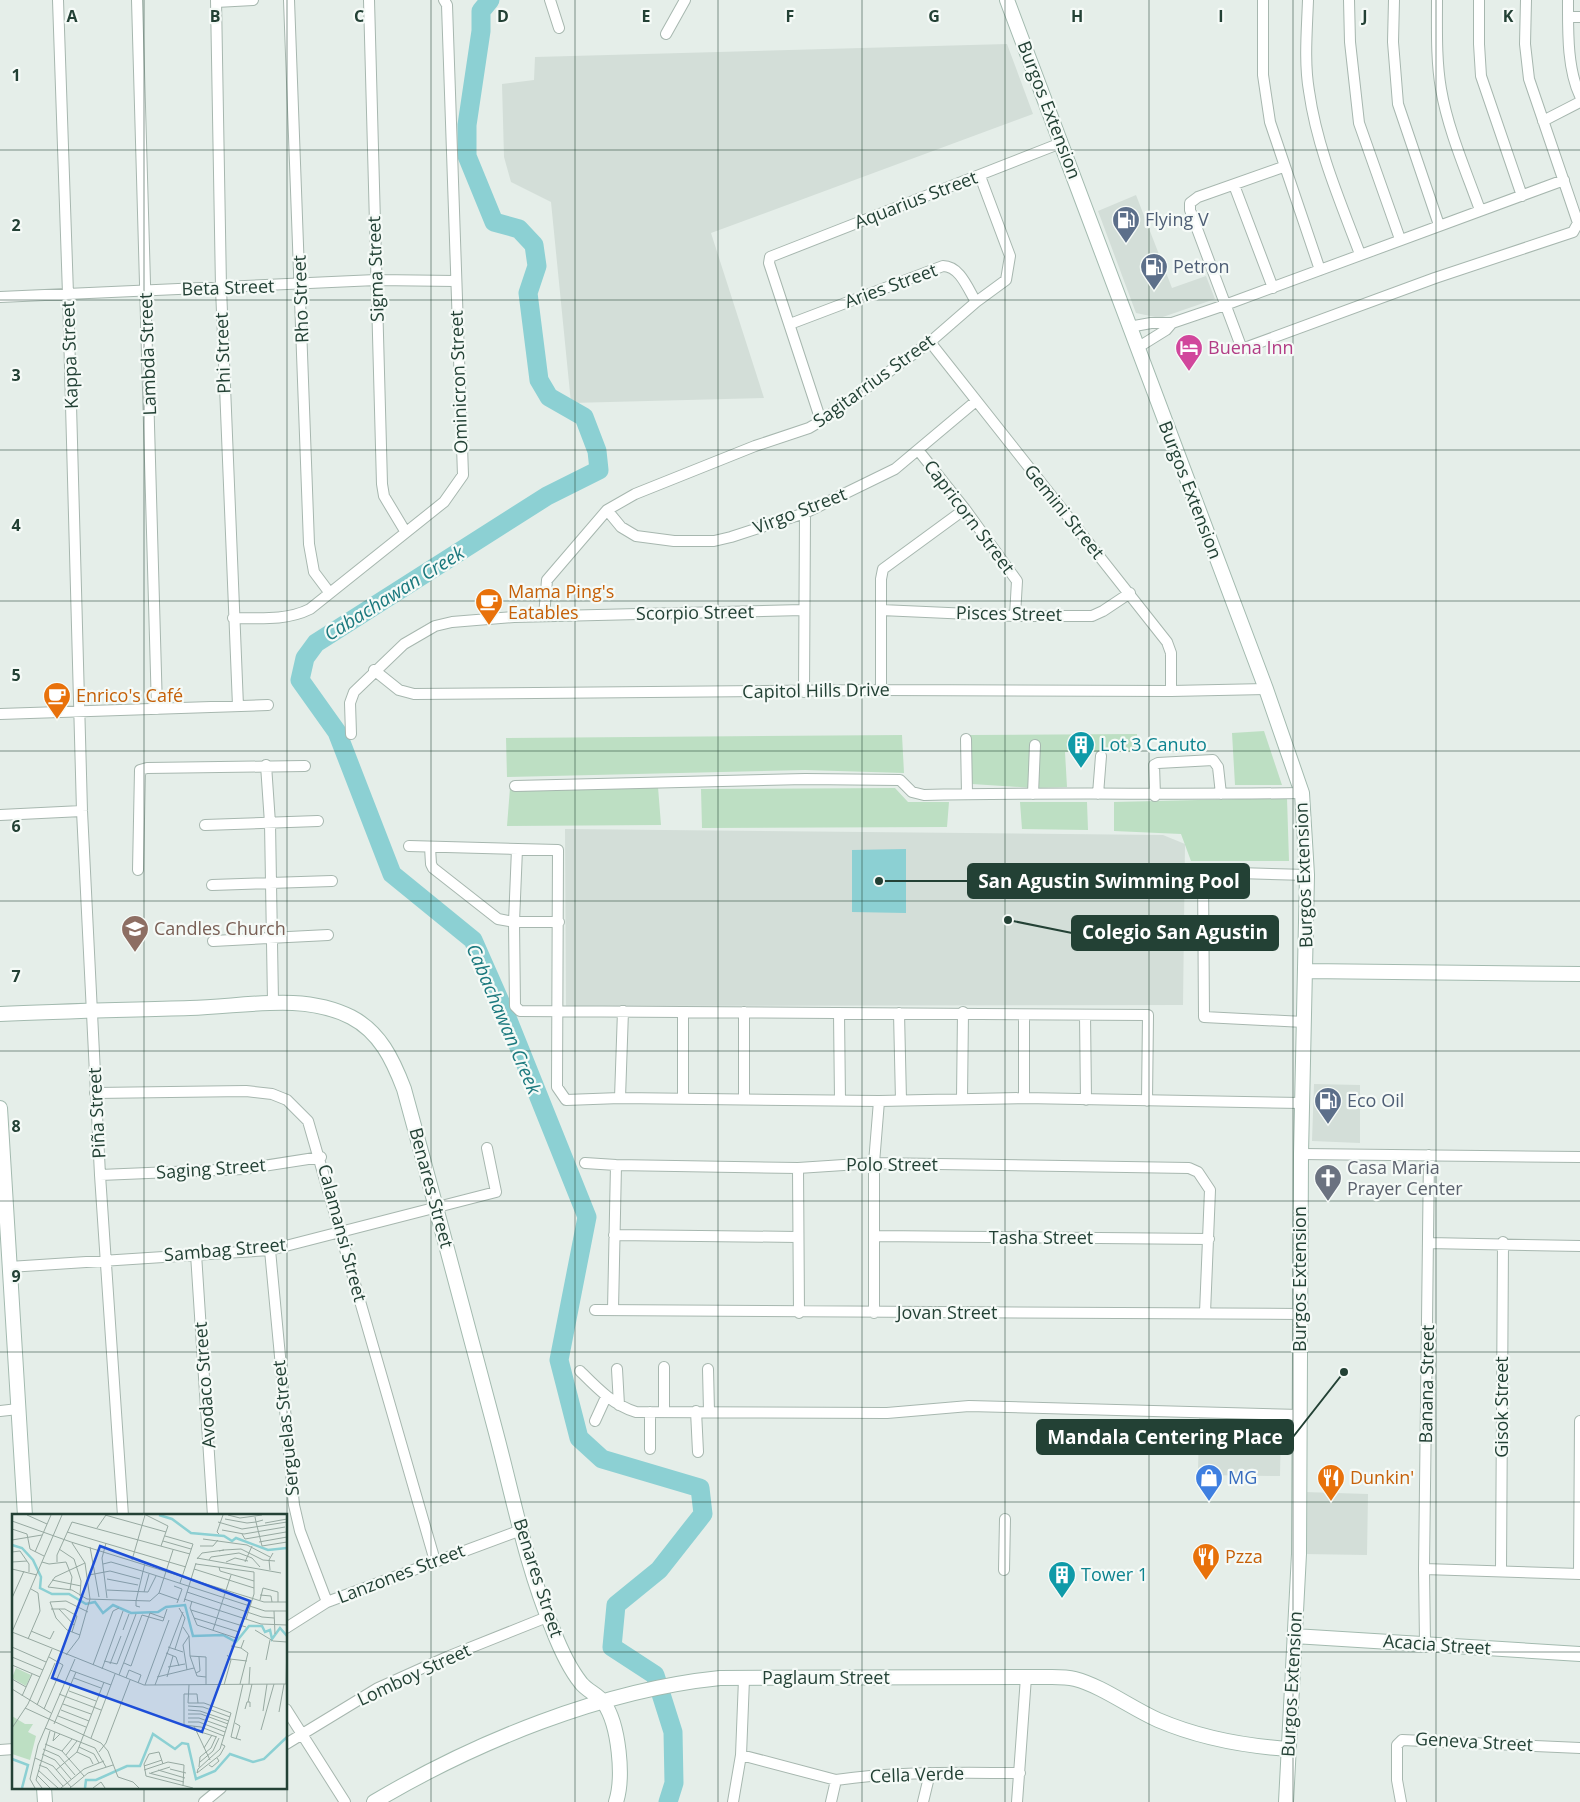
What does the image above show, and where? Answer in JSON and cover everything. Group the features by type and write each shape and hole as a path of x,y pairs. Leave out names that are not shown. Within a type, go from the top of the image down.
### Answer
{"street":[{"name":"Kappa Street","path":"58,0 80,711"},
{"name":"Lambda Street","path":"137,0 157,708"},
{"path":"216,1 253,0"},
{"name":"Rho Street","path":"289,0 310,558 314,572 329,592"},
{"name":"Sigma Street","path":"369,0 382,484 384,496 405,531"},
{"path":"550,0 559,28"},
{"path":"666,34 685,0"},
{"name":"Burgos Extension","path":"1007,0 1266,689 1302,793 1306,875 1306,971 1299,1314 1299,1554 1286,1802"},
{"path":"1263,0 1263,75 1270,122 1283,167 1320,270"},
{"path":"1308,0 1308,89 1315,124 1323,153 1360,254"},
{"path":"1349,0 1350,42 1359,123 1400,240"},
{"path":"1394,0 1393,42 1398,104 1439,224"},
{"path":"1437,0 1436,43 1440,88 1480,210"},
{"path":"1479,0 1479,44 1482,76 1522,196"},
{"path":"1283,167 1193,200 1190,204 1190,210 1242,349 1434,278 1567,236 1577,228 1578,223 1529,79 1525,44 1526,0"},
{"path":"1568,0 1575,85 1580,96"},
{"name":"Phi Street","path":"216,1 221,288 238,706"},
{"name":"Ominicron Street","path":"233,618 285,618 298,615 310,609 405,531 444,502 463,475 445,3"},
{"path":"1568,17 1580,17"},
{"path":"1543,121 1580,102"},
{"name":"Aquarius Street","path":"790,324 769,262 770,258 1061,143"},
{"name":"Sagitarrius Street","path":"544,616 547,580 607,510 635,494 821,422 930,342 976,302 1006,280 1010,266 1008,250 980,176"},
{"path":"1129,327 1163,322 1172,323 1273,288 1439,224 1564,180"},
{"path":"1234,184 1273,288"},
{"name":"Aries Street","path":"790,324 943,266 951,266 956,270 976,302"},
{"name":"Beta Street","path":"0,297 301,285 376,280 455,281"},
{"path":"1137,348 1166,330 1172,323"},
{"path":"790,324 821,422"},
{"name":"Gemini Street","path":"930,342 1167,642 1171,653 1171,691"},
{"name":"Virgo Street","path":"607,510 621,527 636,536 674,541 714,541 805,512 863,486 895,469 976,401"},
{"name":"Capricorn Street","path":"918,450 965,509 1017,581 1015,616"},
{"path":"881,690 880,579 883,570 965,509"},
{"path":"804,692 805,512"},
{"name":"Pisces Street","path":"881,610 1015,616 1092,616 1103,612 1130,593"},
{"name":"Scorpio Street","path":"351,734 351,697 374,670 404,644 435,626 452,622 544,616 803,610"},
{"name":"Capitol Hills Drive","path":"374,670 399,690 414,694 1266,689"},
{"path":"0,714 268,705"},
{"name":"Piña Street","path":"80,711 82,811 95,1093 123,1514"},
{"path":"966,739 967,794"},
{"path":"1033,794 1034,745"},
{"path":"1098,794 1101,756"},
{"path":"1155,796 1154,765 1158,763 1213,760 1218,767 1221,794"},
{"path":"266,765 270,823 273,1002"},
{"path":"138,870 140,770 147,768 266,765 305,766"},
{"path":"515,786 805,779 895,780 904,782 915,794 1098,794 1155,796 1302,793"},
{"path":"0,815 82,811"},
{"path":"205,826 318,821"},
{"path":"409,846 558,850 558,1087 560,1094 566,1100 620,1098 879,1101 1024,1098 1148,1102 1302,1103"},
{"path":"430,847 433,868 498,919 514,922 559,922"},
{"path":"517,849 514,922 516,1006 520,1011 963,1012 1024,1015 1148,1015 1148,1102"},
{"path":"1304,1022 1204,1017 1203,872 1306,875"},
{"path":"212,885 332,881"},
{"path":"213,941 328,935"},
{"path":"1306,971 1580,974"},
{"name":"Benares Street","path":"0,1014 91,1009 192,1008 273,1002 327,1008 352,1017 384,1044 392,1058 404,1089 521,1530 548,1617 558,1643 581,1684 604,1701"},
{"path":"620,1098 623,1012"},
{"path":"683,1012 683,1099"},
{"path":"744,1012 744,1099"},
{"path":"962,1099 963,1012"},
{"path":"839,1013 840,1100"},
{"path":"900,1013 900,1100"},
{"path":"1085,1014 1086,1100"},
{"path":"1024,1015 1024,1098"},
{"name":"Calamansi Street","path":"95,1093 246,1091 272,1094 287,1100 308,1121 321,1157 394,1426 435,1561"},
{"path":"874,1313 874,1164 879,1101"},
{"path":"0,1108 26,1514"},
{"name":"Sambag Street","path":"9,1267 270,1250 342,1233 496,1192 487,1148"},
{"path":"1301,1154 1580,1158"},
{"name":"Banana Street","path":"1425,1643 1424,1569 1430,1155"},
{"name":"Saging Street","path":"100,1175 244,1169 321,1157"},
{"name":"Polo Street","path":"585,1162 616,1165 798,1168 874,1164 1189,1168 1198,1172 1210,1190 1209,1239"},
{"path":"613,1310 616,1165"},
{"path":"798,1168 799,1313"},
{"path":"614,1235 797,1237"},
{"name":"Tasha Street","path":"874,1236 1209,1239"},
{"path":"1205,1313 1209,1239"},
{"path":"1429,1242 1503,1242 1580,1246"},
{"name":"Gisok Street","path":"1501,1571 1503,1242"},
{"name":"Serguelas Street","path":"270,1250 294,1505 300,1531 327,1602"},
{"name":"Avodaco Street","path":"196,1254 213,1514"},
{"name":"Jovan Street","path":"595,1310 799,1313 1299,1314"},
{"path":"664,1368 664,1412"},
{"path":"618,1369 619,1404"},
{"path":"708,1369 709,1412"},
{"path":"580,1372 606,1397 636,1412 887,1413 969,1406 1300,1415"},
{"path":"595,1421 606,1397"},
{"path":"0,1410 18,1409"},
{"path":"696,1411 698,1452"},
{"path":"650,1412 650,1449"},
{"path":"1424,1569 1579,1574 1580,1421"},
{"path":"1004,1570 1005,1519"},
{"name":"Lanzones Street","path":"288,1627 327,1602 521,1530"},
{"name":"Lomboy Street","path":"288,1743 378,1688 448,1657 548,1617"},
{"name":"Acacia Street","path":"1294,1636 1580,1654"},
{"path":"1017,1802 1026,1677"},
{"name":"Paglaum Street","path":"374,1802 415,1777 470,1750 505,1736 604,1701 646,1689 720,1678 1026,1677 1074,1679 1097,1688 1137,1710 1190,1732 1248,1745 1289,1749"},
{"path":"733,1802 741,1755 744,1679"},
{"path":"604,1701 616,1738 619,1763 620,1783 616,1802"},
{"path":"288,1713 345,1802"},
{"name":"Geneva Street","path":"1400,1802 1397,1780 1397,1745 1402,1740 1580,1748"},
{"name":"Cella Verde","path":"741,1755 836,1780 930,1773 1020,1773"},
{"path":"923,1802 930,1773"},
{"path":"831,1802 836,1780"},
{"path":"204,1802 219,1790"}],"shaded area":[{"path":"1007,44 1033,114 711,233 764,398 571,403 551,202 511,182 504,157 502,84 534,80 535,57"},
{"path":"1136,195 1172,288 1206,276 1215,299 1160,318 1136,313 1098,211"},
{"path":"565,829 1163,835 1185,844 1183,1005 566,1006"},
{"path":"1314,1084 1360,1085 1360,1143 1312,1141"},
{"path":"1199,1418 1281,1420 1280,1476 1198,1475"},
{"path":"1304,1492 1368,1494 1367,1555 1303,1554"}],"green space":[{"path":"1264,731 1282,785 1235,785 1232,733"},
{"path":"1137,734 1137,752 1065,752 1067,787 1034,788 972,784 970,735"},
{"path":"902,735 904,773 805,770 507,777 506,738"},
{"path":"658,787 661,825 507,826 510,788"},
{"path":"895,788 908,802 949,802 947,827 702,828 701,789"},
{"path":"1287,798 1289,861 1191,861 1181,834 1114,831 1114,802"},
{"path":"1020,802 1087,802 1088,830 1022,829"}],"water":[{"path":"906,849 906,913 852,912 852,850"}],"waterway":[{"name":"Cabachawan Creek","path":"490,0 481,11 481,31 467,125 467,156 494,222 519,229 534,245 537,266 528,293 539,380 549,397 584,417 597,451 599,470 547,496 316,643 305,658 300,680 337,732 392,874 473,940 506,1015 587,1217 559,1360 579,1438 602,1459 700,1488 703,1514 659,1570 616,1605 612,1647 655,1675 673,1732 674,1783 668,1802"}],"place":[{"name":"Flying V","path":"1126,244"},
{"name":"Petron","path":"1154,291"},
{"name":"Buena Inn","path":"1189,372"},
{"name":"Mama Ping's Eatables","path":"489,626"},
{"name":"Enrico's Café","path":"57,720"},
{"name":"Lot 3 Canuto","path":"1081,769"},
{"name":"San Agustin Swimming Pool","path":"879,881"},
{"name":"Colegio San Agustin","path":"1008,920"},
{"name":"Candles Church","path":"135,953"},
{"name":"Eco Oil","path":"1328,1125"},
{"name":"Casa Maria Prayer Center","path":"1328,1202"},
{"name":"Mandala Centering Place","path":"1344,1372"},
{"name":"MG","path":"1209,1502"},
{"name":"Dunkin'","path":"1331,1502"},
{"name":"Pzza","path":"1206,1581"},
{"name":"Tower 1","path":"1062,1599"}]}
